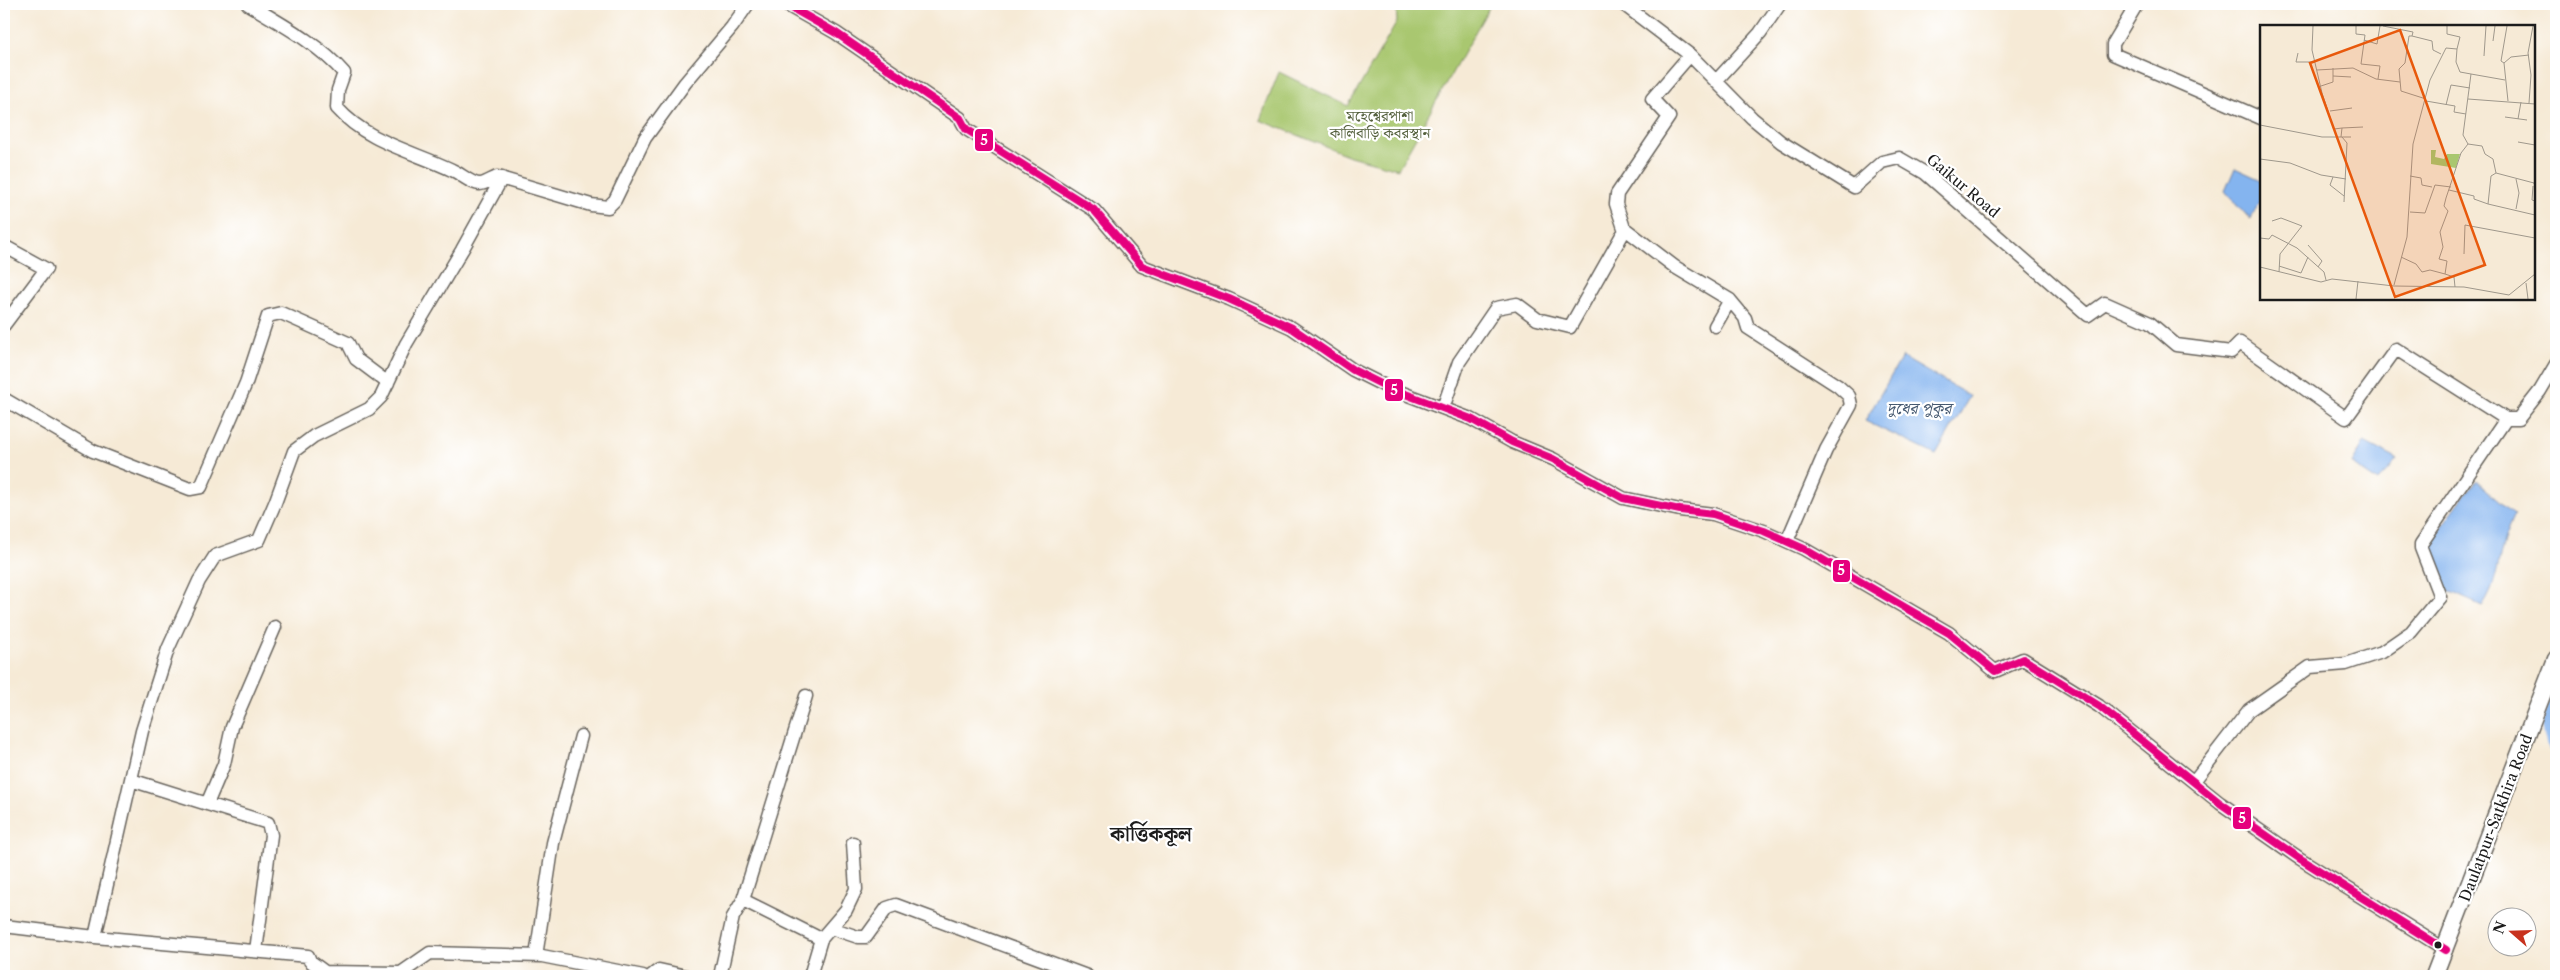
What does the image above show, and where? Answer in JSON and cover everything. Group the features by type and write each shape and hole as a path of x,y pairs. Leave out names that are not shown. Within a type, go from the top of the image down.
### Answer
{"main road":[{"name":"Daulatpur-Satkhira Road","path":"2434,976 2446,950 2556,659"}],"street":[{"path":"248,4 289,29 336,64 344,73 338,90 337,108 349,122 376,139 437,163 475,183 482,184 497,177 591,205 608,207 615,200 645,138 685,83 732,27 748,4"},
{"path":"785,4 836,33 960,118 966,129 1094,210 1142,266 1229,299 1292,328 1353,370 1387,387 1471,419 1512,442 1553,459 1623,498 1680,510 1713,514 1787,541 1949,633 1996,671 2023,659 2099,706 2220,803 2299,858 2446,950"},
{"path":"1623,4 1690,55 1716,81 1760,33 1780,4"},
{"path":"2137,4 2113,44 2113,54 2260,118"},
{"path":"1690,55 1652,99 1669,117 1617,194 1616,204 1624,228 1675,266 1730,300 1745,318 1748,328 1838,386 1849,396 1852,405 1826,450 1787,541"},
{"name":"Gaikur Road","path":"1716,81 1752,118 1781,142 1854,187 1882,162 1899,158 1925,173 2088,315 2105,303 2150,324 2176,345 2231,352 2240,343 2346,418 2396,349 2506,419"},
{"path":"94,937 142,730 168,649 199,581 215,556 259,540 276,503 294,451 314,436 369,408 381,397 406,344 502,178"},
{"path":"1443,408 1459,362 1496,308 1517,304 1537,319 1570,327 1622,235"},
{"path":"4,246 46,269 4,325"},
{"path":"1715,326 1730,300"},
{"path":"4,399 93,451 190,489 201,487 211,467 246,382 268,316 281,313 348,344 356,359 388,383"},
{"path":"2194,781 2249,710 2310,667 2346,664 2382,652 2411,632 2440,597 2420,548 2421,544 2506,419 2518,418 2540,391 2556,364"},
{"path":"207,804 224,764 232,727 275,627"},
{"path":"720,976 733,917 743,900 806,696"},
{"path":"536,956 553,843 581,736"},
{"path":"131,780 268,823 271,835 256,951"},
{"path":"810,976 822,939 846,910 856,889 853,843"},
{"path":"743,900 822,939"},
{"path":"831,928 858,937 866,937 887,908 896,905 1087,976"},
{"path":"5,930 308,956 310,961 325,972 401,973 430,953 536,956 642,976"},
{"path":"651,976 659,970 686,976"}],"green space":[{"name":"মহেশ্বেরপাশা কালিবাড়ি কবরস্থান","path":"1396,4 1491,4 1398,169 1350,156 1260,120 1279,72 1348,106 1397,22"}],"water":[{"path":"2235,168 2260,180 2260,202 2250,219 2225,191"},
{"name":"দুধের পুকুর","path":"1902,357 1970,396 1936,455 1865,421"},
{"path":"2364,442 2397,459 2378,482 2352,464"},
{"path":"2476,480 2514,514 2505,536 2496,576 2487,599 2482,606 2442,588 2430,564 2429,543"}],"waterway":[{"path":"2556,709 2551,726 2556,747"}],"transit line":[{"name":"5","path":"785,4 836,33 960,118 966,129 1094,210 1142,266 1229,299 1292,328 1353,370 1387,387 1471,419 1512,442 1553,459 1623,498 1680,510 1713,514 1764,531 1804,549 1949,633 1995,671 2023,659 2099,706 2220,803 2299,858 2446,950"}],"district":[{"name":"কার্ত্তিককূল","path":"1151,834"}]}
